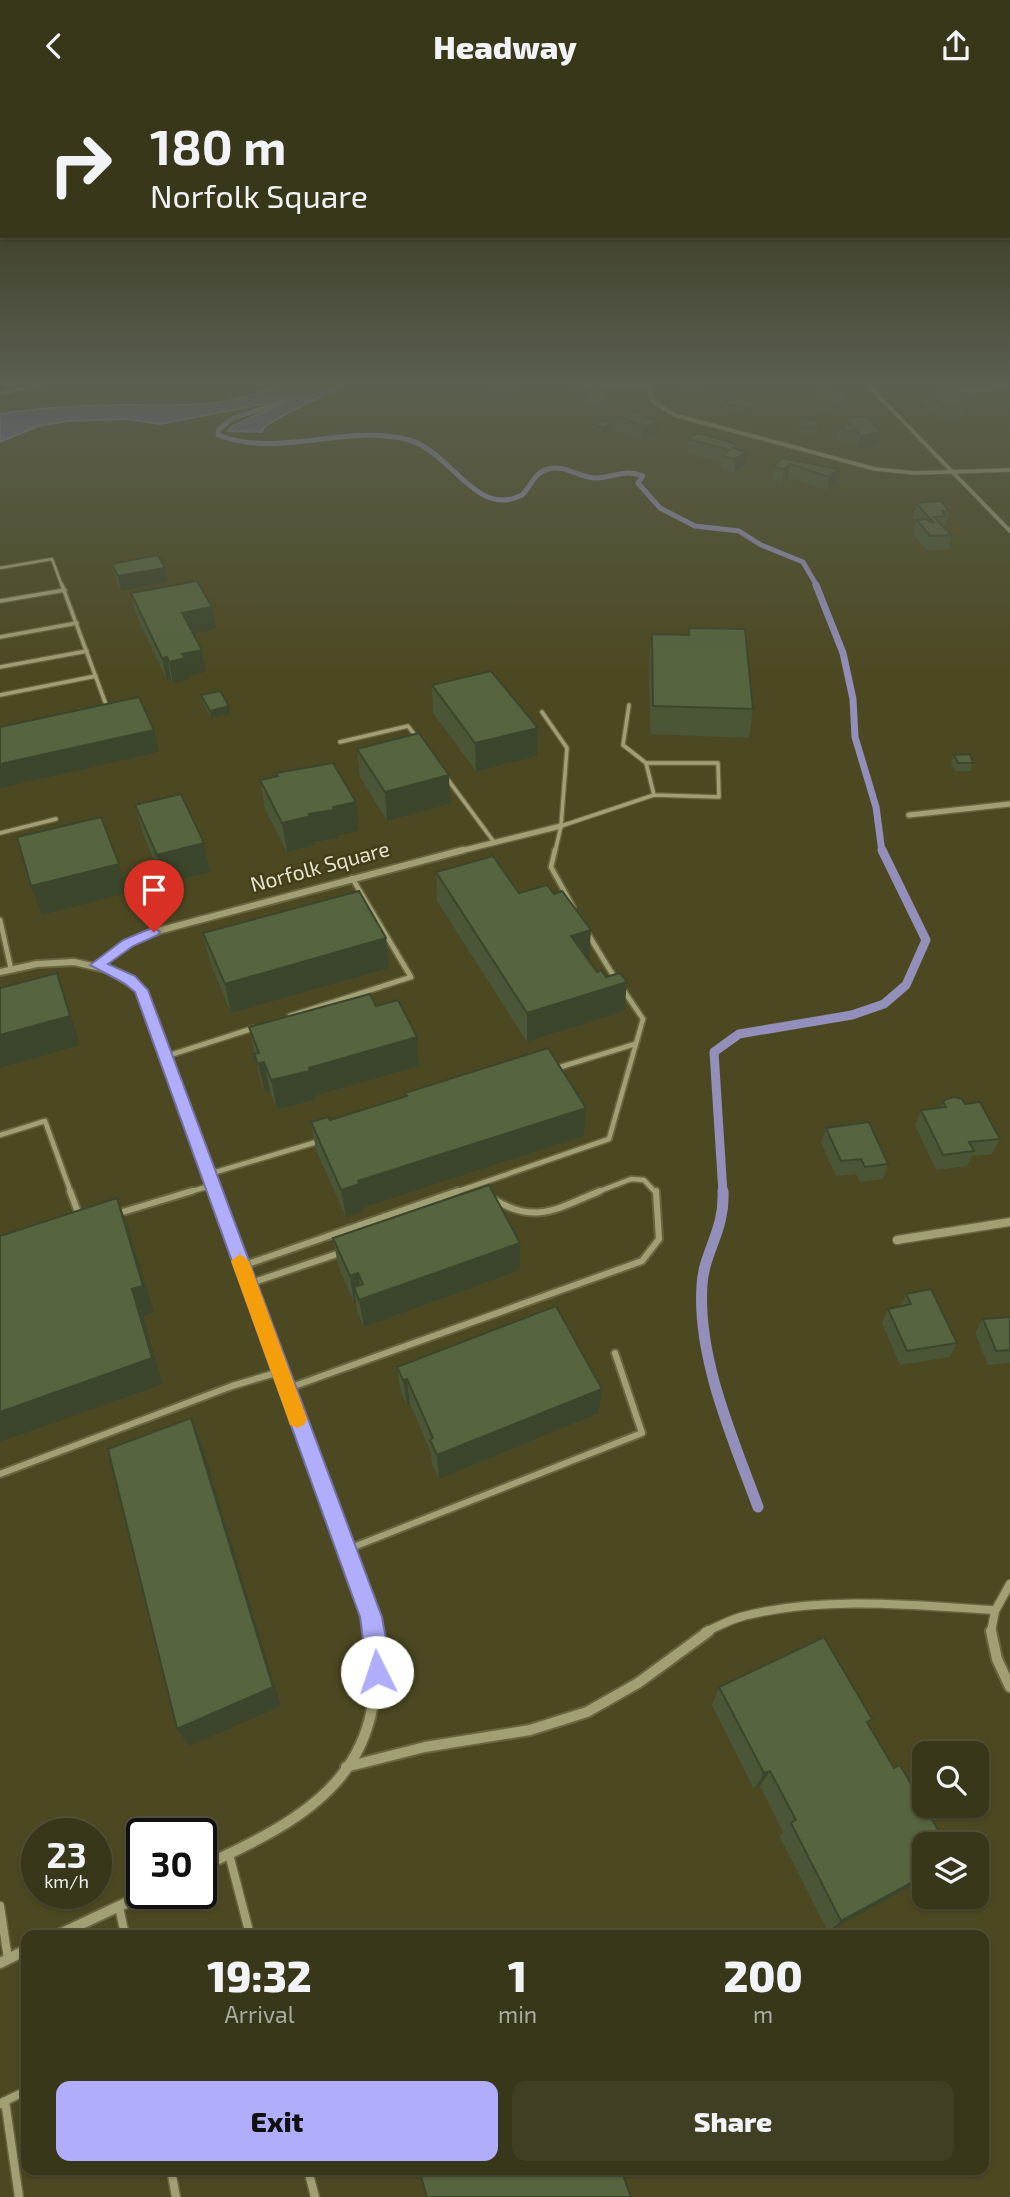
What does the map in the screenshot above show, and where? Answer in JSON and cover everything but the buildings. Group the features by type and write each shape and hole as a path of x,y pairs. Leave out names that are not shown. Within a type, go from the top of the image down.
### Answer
{"street":[{"path":"959,478 1010,531"},
{"path":"909,815 1010,804"},
{"name":"Norfolk Square","path":"97,965 128,943 154,932 352,878 561,826"},
{"path":"0,972 45,962 97,965 130,979 141,990 371,1617 378,1655 377,1688 369,1722 346,1767 327,1792 292,1822 217,1860"},
{"path":"897,1240 1010,1222"},
{"path":"1010,1584 992,1610 990,1640 997,1662 1010,1687"},
{"path":"346,1767 425,1747 530,1730 587,1711 638,1682 701,1634 743,1616 788,1609 888,1603 992,1610"},
{"path":"69,1930 126,1904"},
{"path":"4,1961 21,1952"}],"lane":[{"path":"0,568 52,559 109,713"},
{"path":"0,601 65,590"},
{"path":"0,637 77,623"},
{"path":"0,667 87,651"},
{"path":"0,695 96,676"},
{"path":"629,705 623,745 646,763 654,795"},
{"path":"542,712 567,748 561,826 551,867 577,915"},
{"path":"340,742 408,726 424,747"},
{"path":"561,826 654,795 719,797 718,763 646,763"},
{"path":"439,768 494,842"},
{"path":"0,832 56,819"},
{"path":"283,1019 411,977 352,878"},
{"path":"0,920 11,969"},
{"path":"242,1266 609,1139 643,1019 584,926"},
{"path":"167,1056 257,1027"},
{"path":"542,1073 635,1044"},
{"path":"0,1135 45,1121 82,1224"},
{"path":"209,1174 329,1138"},
{"path":"286,1389 642,1261 659,1239 656,1190 644,1180 631,1179 545,1213 517,1213 495,1200 482,1205"},
{"path":"108,1216 213,1185"},
{"path":"248,1284 352,1249"},
{"path":"346,1550 642,1433 615,1353"},
{"path":"0,1474 232,1386 279,1372"},
{"path":"229,1854 249,1930"},
{"path":"0,1906 4,1961"},
{"path":"119,1907 124,1930"},
{"path":"19,2197 3,2103 21,2094"},
{"path":"172,2175 177,2197"},
{"path":"309,2175 315,2197"}],"waterway":[{"path":"461,478 491,498 506,500 522,495 534,478"},
{"path":"641,478 638,483 660,508 695,526 739,531 761,545 803,562 817,586"},
{"path":"816,585 843,653 853,699 855,737 876,807 882,852"},
{"path":"723,1193 714,1052 739,1034 852,1015 884,1004 906,985 926,940 882,850"},
{"path":"723,1193 721,1218 706,1262 702,1285 705,1341 719,1398 758,1507"}],"slow traffic":[{"path":"240,1261 297,1419"}],"route":[{"path":"154,932 128,943 97,965 130,979 141,990 371,1617 378,1655 377,1672"}]}
